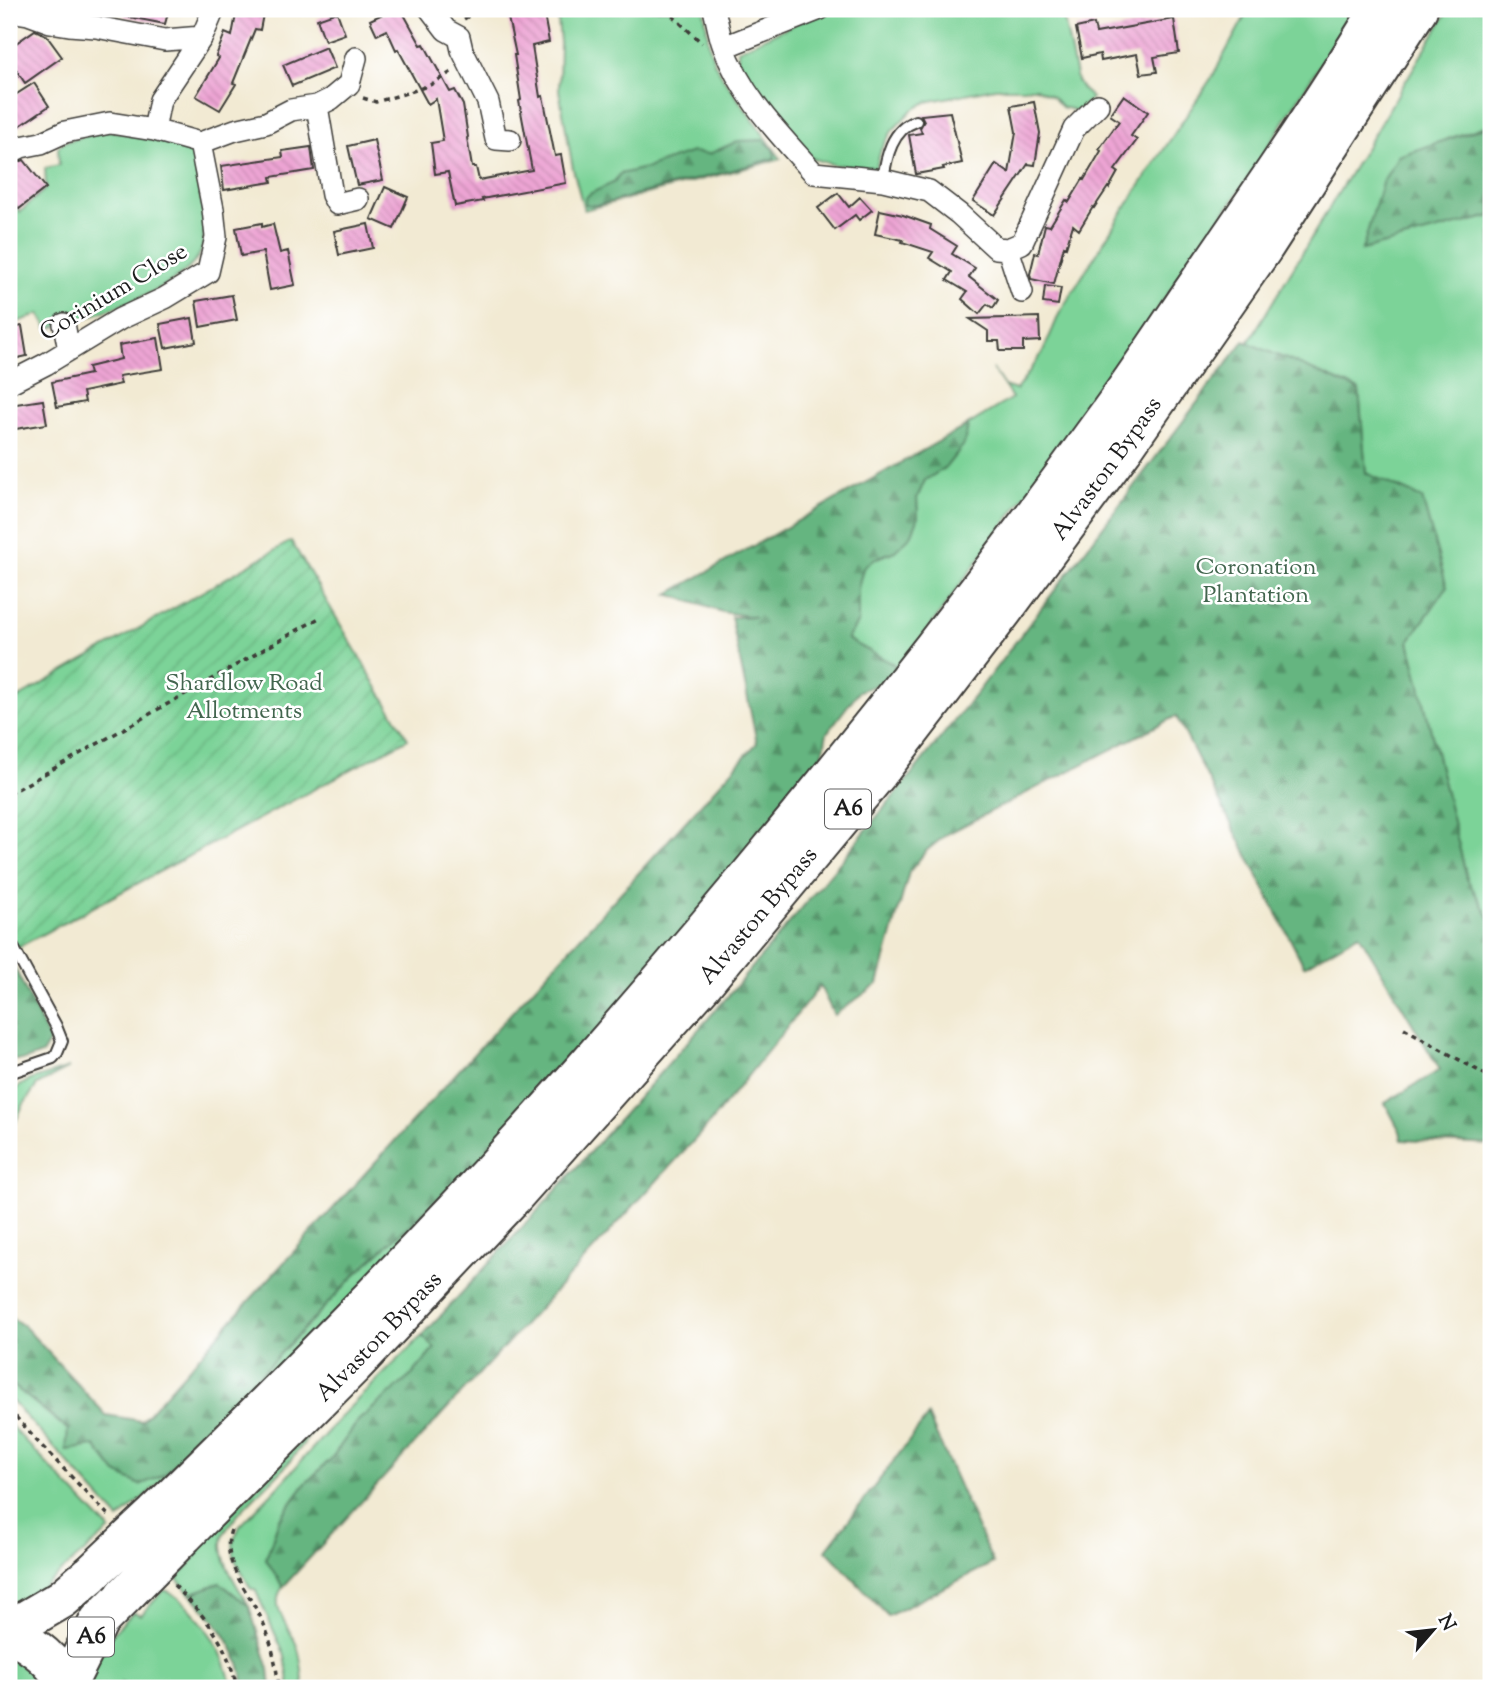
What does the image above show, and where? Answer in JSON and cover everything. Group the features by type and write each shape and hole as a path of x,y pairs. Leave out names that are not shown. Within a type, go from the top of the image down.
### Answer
{"highway":[{"name":"Alvaston Bypass","path":"67,1687 99,1621 125,1595 169,1525 280,1390 485,1178 581,1072 711,921 853,749 981,586 1104,420 1287,152 1380,9"},
{"name":"Alvaston Bypass","path":"9,1631 61,1599 91,1574 169,1525 354,1366 512,1198 702,985 879,772 1123,450 1271,236 1418,9"},
{"path":"9,1631 35,1647 53,1664 67,1687"}],"street":[{"path":"154,130 160,100 202,37 214,9"},
{"path":"430,9 446,30 459,37 462,50 488,102 496,139 510,140"},
{"path":"714,9 725,50 741,81 764,118 814,173 883,180 929,191 996,248 1008,249 1022,243 1074,129 1098,105"},
{"path":"725,50 820,9"},
{"path":"9,11 69,25 97,18 164,40 202,37"},
{"path":"9,153 65,132 110,123 154,130 200,143 235,130 267,123 291,110 317,106 331,99 349,84 356,58"},
{"path":"317,106 332,195 337,204 358,199"},
{"name":"Corinium Close","path":"9,383 208,272 216,237 200,143"},
{"path":"1008,249 1022,292"},
{"path":"64,324 69,350"}],"lane":[{"path":"883,180 891,146 898,134 909,123 916,121"},
{"path":"9,1073 53,1058 62,1041 57,1026 13,947"}],"path":[{"path":"665,9 714,54 725,50"},
{"path":"346,87 365,99 376,102 430,85 468,62"},
{"path":"9,794 319,618"},
{"path":"1404,1028 1491,1078"},
{"path":"9,1409 116,1523"},
{"path":"170,1581 208,1622 222,1643 237,1688"}],"green space":[{"path":"557,9 704,9 714,62 781,159 584,210 573,169 559,90 560,42"},
{"path":"827,9 1067,9 1064,19 1077,81 1092,98 1077,111 1062,107 1053,97 1036,88 995,88 926,102 911,111 892,131 881,149 876,168 834,165 811,158 777,122 738,60 738,50"},
{"path":"1249,9 1355,9 1249,177 1090,406 900,668 847,639 858,622 858,588 863,568 874,559 895,551 918,519 917,498 925,480 945,468 964,444 968,425 1012,398 1004,386 1016,390 1043,352 1060,312 1212,77"},
{"path":"1449,9 1491,9 1491,124 1398,156 1362,249 1491,216 1491,921 1467,879 1409,641 1447,587 1366,473 1359,390 1248,343"},
{"path":"1491,125 1491,216 1362,250 1382,183 1398,156"},
{"path":"108,130 192,148 204,222 203,244 196,260 181,275 161,288 112,309 48,329 40,314 15,323 13,313 9,313 9,198 20,212 46,188 45,168 59,165 58,147 64,142"},
{"path":"763,140 772,148 775,158 611,202 585,204 585,198 613,183 620,174 692,152 709,154 738,141"},
{"name":"Coronation Plantation","path":"1244,341 1359,390 1366,473 1422,498 1447,587 1409,641 1467,879 1491,921 1491,1145 1402,1140 1385,1103 1440,1070 1359,934 1304,966 1176,716 947,834 926,851 909,872 878,984 834,1015 820,986 709,1124 283,1587 266,1559 279,1520 306,1483 331,1459 359,1420 412,1375 435,1348 422,1336 552,1195 729,995 842,860 976,694"},
{"path":"968,425 964,444 945,468 925,480 917,498 918,519 911,536 895,551 874,559 863,568 858,588 858,622 847,639 900,668 889,681 859,691 827,733 820,768 499,1148 443,1194 357,1273 164,1475 140,1485 116,1473 95,1446 66,1450 68,1429 9,1382 9,1316 24,1326 106,1415 142,1421 757,743 731,617 755,617 722,612 668,594"},
{"name":"Shardlow Road Allotments","path":"291,541 408,739 9,952 9,703"},
{"path":"9,956 50,1041 42,1054 25,1060 9,1060"},
{"path":"69,1068 37,1085 22,1107 9,1137 9,1093 28,1081"},
{"path":"499,1148 251,1402 119,1519 9,1398 9,1382 68,1430 95,1446 116,1473 164,1475 357,1273 443,1194"},
{"path":"422,1336 435,1348 412,1375 359,1420 331,1459 306,1483 279,1520 266,1559 283,1587 279,1595 279,1610 295,1641 300,1658 304,1688 290,1688 285,1656 255,1589 251,1589 234,1558 233,1541 240,1526 347,1410"},
{"path":"928,1416 993,1563 888,1616 826,1550"},
{"path":"320,1421 284,1468 233,1521 223,1537 226,1563 249,1606 220,1583 190,1594 177,1579 197,1555 194,1551"},
{"path":"9,1424 110,1530 27,1601 9,1608"},
{"path":"220,1583 249,1606 269,1669 271,1688 245,1688 238,1661 226,1637 190,1594"},
{"path":"164,1590 180,1599 205,1628 224,1660 232,1688 131,1688 121,1683 118,1688 89,1688 91,1666 102,1646 134,1612 141,1615"},
{"path":"9,1653 34,1671 48,1688 9,1688"}],"building":[{"path":"125,9 169,9 165,24 124,16"},
{"path":"237,9 264,9 260,30 255,29 233,83 236,84 220,110 196,96 219,58 216,56 225,33 232,36"},
{"path":"393,9 401,9 450,92 455,90 463,105 472,167 476,167 479,180 532,170 519,101 516,55 507,13 543,9 549,42 532,46 540,97 543,96 555,156 561,155 566,183 455,206 448,172 435,174 431,143 443,141 436,99 428,104 387,30 377,35 370,20"},
{"path":"337,12 345,34 325,41 317,19"},
{"path":"1174,19 1179,53 1154,57 1157,72 1141,74 1137,54 1101,61 1100,54 1082,58 1076,28 1094,24 1096,33"},
{"path":"35,30 46,35 62,57 25,83 9,59 9,48"},
{"path":"326,47 335,68 292,86 283,65"},
{"path":"34,83 49,106 9,133 9,99"},
{"path":"1124,95 1148,112 1131,136 1137,140 1115,170 1118,172 1109,188 1079,230 1073,225 1066,247 1064,246 1054,284 1031,279 1035,253 1038,254 1045,225 1050,226 1066,200 1069,202 1084,180 1101,151 1099,149 1119,121 1110,115"},
{"path":"1034,102 1040,133 1035,165 1028,164 994,215 973,201 996,164 1009,173 1016,132 1011,106"},
{"path":"950,112 962,163 916,174 909,135 922,133 920,128 924,121 921,115"},
{"path":"374,140 383,180 357,185 348,146"},
{"path":"311,147 314,170 271,177 272,182 224,190 221,166 283,157 282,151"},
{"path":"24,160 46,188 19,209 9,196 9,166"},
{"path":"385,187 408,197 394,229 371,219"},
{"path":"838,193 849,207 860,197 872,210 859,220 855,215 835,230 818,208"},
{"path":"880,210 931,225 930,229 957,246 952,254 975,268 969,277 998,300 993,308 987,304 979,314 962,299 967,292 947,280 952,272 929,258 933,252 902,242 903,240 875,234"},
{"path":"262,223 262,227 273,224 280,253 288,251 295,285 270,290 263,252 241,256 236,228"},
{"path":"368,224 373,248 339,255 334,231"},
{"path":"1045,286 1061,288 1058,305 1043,303"},
{"path":"232,295 237,320 200,327 196,301"},
{"path":"1039,317 1040,341 1023,342 1023,351 1000,351 999,341 988,341 988,331 970,319"},
{"path":"192,318 196,342 165,348 160,324"},
{"path":"22,326 27,356 9,360 9,329"},
{"path":"158,338 163,369 119,376 121,384 83,392 85,402 57,407 52,382 90,374 88,367 121,359 119,345"},
{"path":"43,400 47,424 9,430 9,405"}]}
